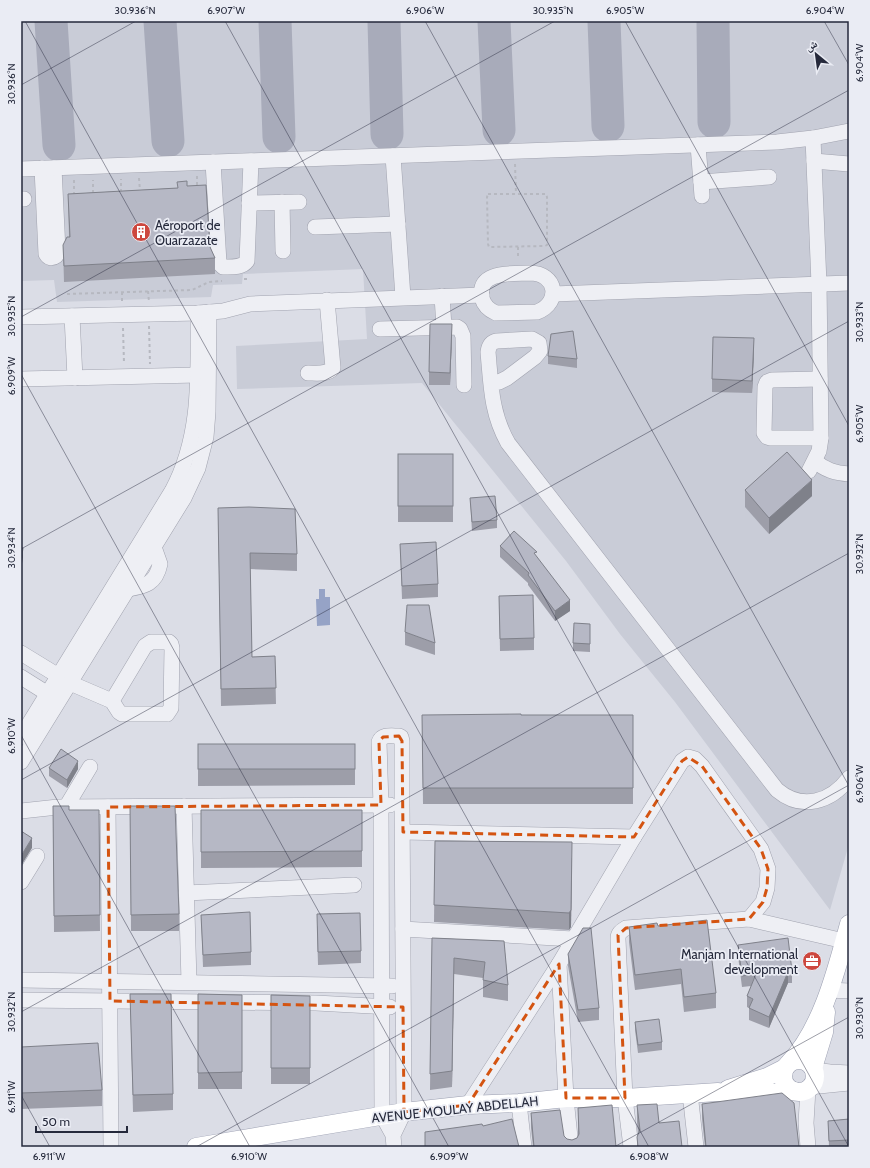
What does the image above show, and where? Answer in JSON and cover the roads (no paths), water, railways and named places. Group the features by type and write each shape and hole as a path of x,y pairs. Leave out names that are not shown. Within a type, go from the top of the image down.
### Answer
{"main road":[{"name":"AVENUE MOULAY ABDELLAH","path":"196,1147 404,1112 468,1105 519,1103 566,1098 625,1098 718,1092 767,1077 788,1065 804,1045 827,995 847,933"},
{"name":"AVENUE MOULAY ABDELLAH","path":"718,1092 726,1094 749,1095 802,1089 814,1082 813,1069 824,1032 827,995"},
{"path":"802,1089 788,1087 784,1081 783,1074 788,1065 801,1060 808,1062 813,1069"}],"street":[{"path":"21,169 777,142 813,138 849,131"},
{"path":"813,138 820,284 820,438 819,451 812,466 833,472 849,474"},
{"path":"698,144 701,189 769,177"},
{"path":"394,156 403,297"},
{"path":"213,162 219,260 220,265 223,267 241,266 246,264 248,261 251,161"},
{"path":"814,161 849,164"},
{"path":"48,168 49,198"},
{"path":"282,202 283,251"},
{"path":"249,203 299,202"},
{"path":"315,227 398,224"},
{"path":"537,273 549,280 552,286 553,294 549,306 544,310 537,312 496,313 490,311 483,301 482,288 490,277 504,274 537,273"},
{"path":"553,294 849,283"},
{"path":"21,317 204,313 223,311 250,304 482,295"},
{"path":"442,296 444,326"},
{"path":"308,372 328,372 333,368 327,300"},
{"path":"21,762 53,698 178,479 184,465 192,438 196,410 204,313"},
{"path":"64,679 128,589 187,493 198,468 206,437 208,412 204,313"},
{"path":"72,316 75,378"},
{"path":"380,330 444,326 456,327 462,332 464,385"},
{"path":"21,379 198,375"},
{"path":"820,379 772,380 767,382 765,387 764,433 770,438 820,438"},
{"path":"491,383 496,414 508,443 771,784 790,799 808,802 825,798 833,794 849,778"},
{"path":"21,653 64,679 112,701 122,714 167,714 170,712 171,708 171,644 169,642 151,642 145,646 112,701"},
{"path":"21,677 53,698"},
{"path":"21,737 53,698"},
{"path":"383,736 399,736 401,737 402,742 404,1112 394,1141 382,1115 381,805 379,742 383,736"},
{"path":"468,1105 559,964 634,837 682,761 688,757 695,759 702,766 761,849 768,869 767,888 763,902 749,919"},
{"path":"66,807 90,767"},
{"path":"21,811 66,807 402,805"},
{"path":"184,806 189,982"},
{"path":"108,807 111,1147"},
{"path":"403,832 634,837"},
{"path":"21,882 37,856"},
{"path":"186,892 354,885"},
{"path":"631,1147 625,1098 618,939 618,935 621,931 626,928 749,919 847,933"},
{"path":"403,929 573,939"},
{"path":"559,964 566,1098 571,1147"},
{"path":"21,980 403,986"},
{"path":"827,995 849,991"},
{"path":"21,1000 316,1003 403,1007"},
{"path":"813,1069 849,1073"},
{"path":"808,1147 802,1089 849,1083"},
{"path":"690,1093 696,1147"},
{"path":"519,1103 524,1147"}],"water":[{"path":"319,589 325,589 325,597 330,597 330,625 317,626 316,599 319,599"}],"place":[{"name":"Aéroport de Ouarzazate","path":"141,232"},
{"name":"Manjam International development","path":"812,961"}]}
